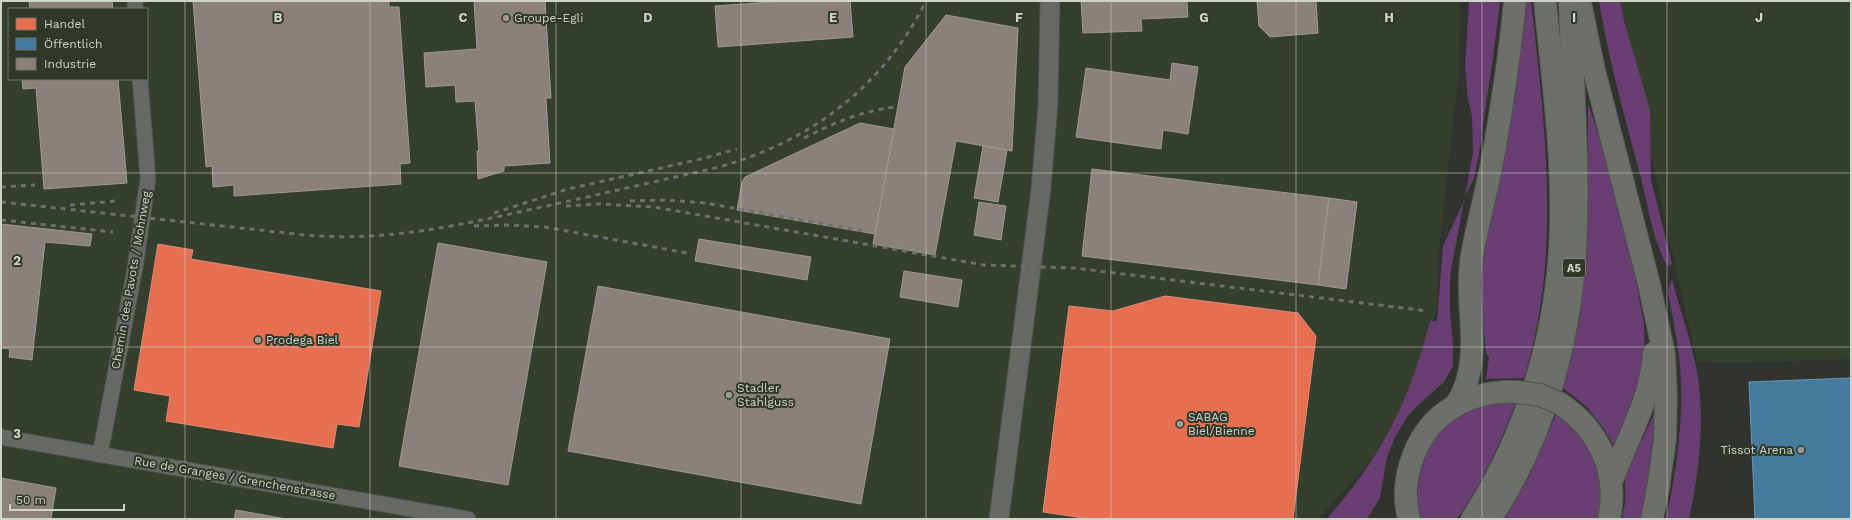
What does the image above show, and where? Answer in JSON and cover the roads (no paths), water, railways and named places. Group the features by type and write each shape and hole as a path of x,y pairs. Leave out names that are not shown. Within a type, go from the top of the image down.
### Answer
{"highway":[{"path":"1456,406 1465,388 1471,369 1473,342 1470,314 1470,277 1472,255 1493,157 1512,33 1515,1"},
{"name":"A5","path":"1472,519 1506,458 1529,404 1543,359 1554,307 1560,248 1561,185 1555,102 1545,1"},
{"name":"A5","path":"1490,519 1516,473 1544,411 1557,368 1570,307 1575,250 1576,214 1570,1"},
{"path":"1580,1 1594,70 1649,284 1664,354 1666,414 1661,470 1652,519"},
{"path":"1612,480 1642,409 1652,373 1655,333 1649,284"},
{"path":"1392,519 1407,509 1407,476 1410,463 1421,440 1437,420 1456,406 1488,394 1517,392 1540,395 1562,404 1581,419 1598,442 1605,455 1612,480 1611,509 1609,519"}],"main road":[{"path":"999,519 1041,189 1048,104 1050,1"}],"street":[{"name":"Chemin des Pavots / Mohnweg","path":"100,455 135,268 148,179 140,80"},
{"name":"Rue de Granges / Grenchenstrasse","path":"1,437 468,519"}],"railway":[{"path":"1,202 335,237 420,231 448,227 504,215 711,169 746,158 778,145 809,128 838,109 864,86 887,61 908,32 926,1"},
{"path":"804,138 849,118 872,111 897,107"},
{"path":"494,213 568,189 701,159 737,149"},
{"path":"1,187 35,185"},
{"path":"630,201 665,200 705,203 863,231"},
{"path":"70,205 116,201"},
{"path":"566,206 600,204 654,207 984,265 1074,268 1428,311"},
{"path":"1,220 113,232"},
{"path":"474,226 508,225 545,227 687,253"}],"place":[{"name":"Groupe-Egli","path":"506,18"},
{"name":"Prodega Biel","path":"258,340"},
{"name":"Stadler Stahlguss","path":"729,395"},
{"name":"SABAG Biel/Bienne","path":"1180,424"},
{"name":"Tissot Arena","path":"1801,450"}]}
